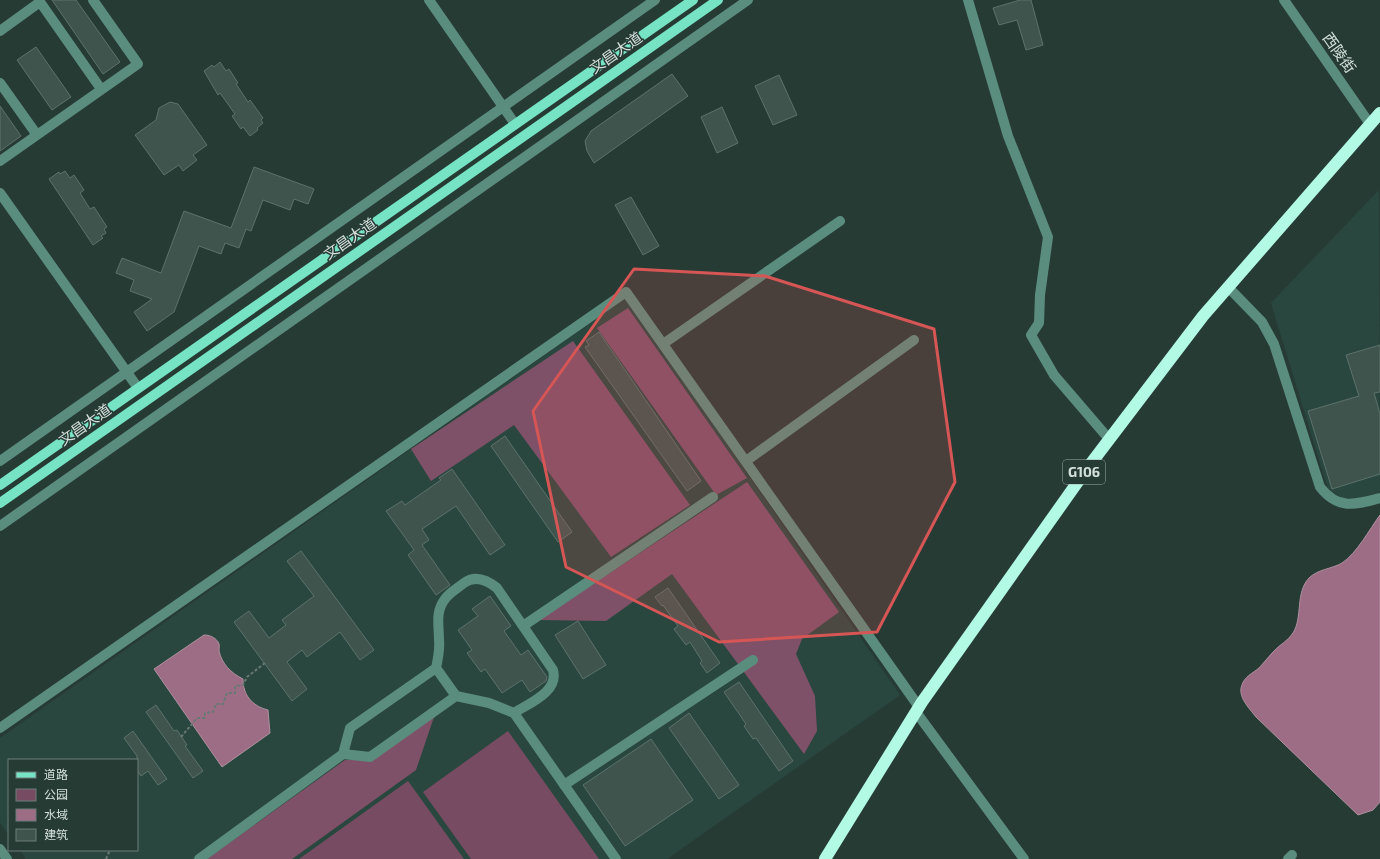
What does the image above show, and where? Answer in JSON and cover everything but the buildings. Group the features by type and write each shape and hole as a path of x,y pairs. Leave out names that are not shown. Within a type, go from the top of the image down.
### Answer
{"highway":[{"name":"G106","path":"825,859 918,709 1031,546 1109,439 1203,316 1380,113"}],"main road":[{"name":"文昌大道","path":"0,485 693,0"},
{"name":"文昌大道","path":"0,503 718,0"}],"street":[{"path":"0,161 138,64 93,0"},
{"path":"429,0 515,124"},
{"path":"0,461 655,0"},
{"path":"0,526 748,0"},
{"path":"968,0 1008,136 1048,237 1040,295 1039,323 1031,335 1054,375 1109,439"},
{"name":"西陵街","path":"1284,0 1370,124"},
{"path":"0,31 40,2 102,89"},
{"path":"0,83 37,135"},
{"path":"0,193 138,388"},
{"path":"663,344 840,221"},
{"path":"1228,286 1262,322 1274,344 1320,487 1329,497 1349,505 1356,505 1380,498"},
{"path":"0,728 626,292 1024,859"},
{"path":"746,461 914,340"},
{"path":"523,626 713,497"},
{"path":"514,713 548,690 554,679 553,670 497,588 485,580 470,579 450,594 442,604 437,620 440,641 436,668 456,696 488,703 514,713 616,859"},
{"path":"564,785 753,660"},
{"path":"199,859 343,754 350,728 436,668"},
{"path":"343,754 370,757 456,696"},
{"path":"0,848 7,859"}],"path":[{"path":"181,736 197,718 205,718 205,713 213,712 216,704 223,704 227,692 235,693 235,686 243,685 247,677 265,663"}],"highlighted area":[{"path":"634,269 765,276 934,329 955,482 877,632 719,642 566,567 533,411"}],"shaded area":[{"path":"1379,190 1380,492 1349,502 1328,489 1271,303"},
{"path":"626,298 900,695 667,859 26,859 21,851 138,851 138,759 8,759 8,834 0,823 0,738"},
{"path":"628,308 747,478 716,495 597,328"},
{"path":"573,341 690,505 611,557 514,425 431,481 411,449"},
{"path":"747,482 839,612 802,639 796,654 815,696 817,731 804,754 672,574 606,621 539,620"},
{"path":"434,717 416,770 292,859 207,859 345,760 372,760"}],"green space":[{"path":"508,731 599,859 471,859 423,792"},
{"path":"408,781 464,859 299,859"}],"water":[{"path":"1380,515 1380,802 1373,810 1358,815 1256,717 1244,702 1241,689 1243,682 1247,677 1259,668 1293,633 1298,620 1302,591 1309,578 1317,573 1342,563 1347,559 1358,547"},
{"path":"204,635 210,636 217,640 219,643 219,651 222,660 231,671 243,679 243,685 247,695 253,703 268,710 270,733 222,767 154,669"}]}
